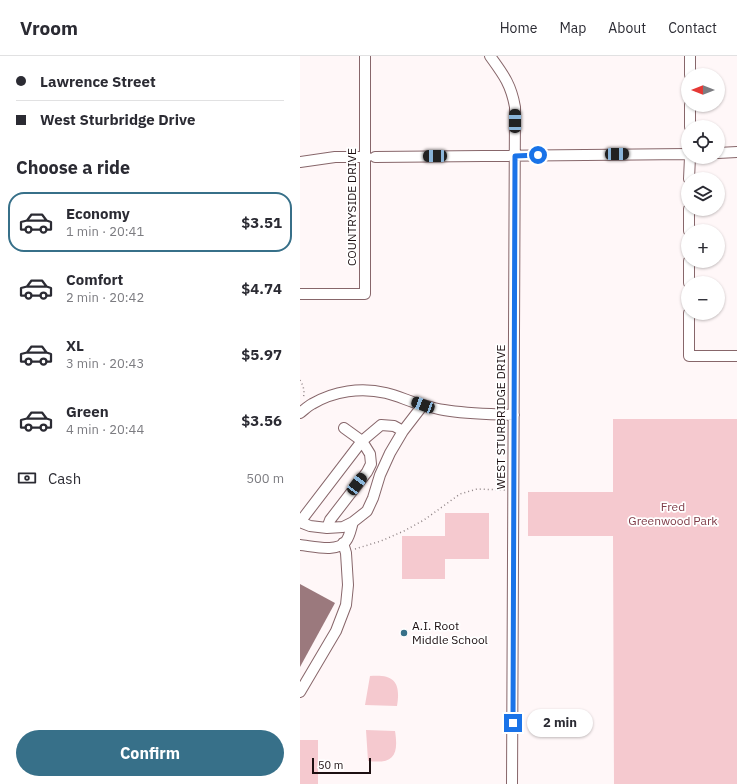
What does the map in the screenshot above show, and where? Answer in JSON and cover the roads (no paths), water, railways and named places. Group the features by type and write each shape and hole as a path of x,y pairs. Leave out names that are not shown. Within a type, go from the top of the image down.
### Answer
{"street":[{"name":"COUNTRYSIDE DRIVE","path":"300,294 365,294 369,157 365,56"},
{"name":"WEST STURBRIDGE DRIVE","path":"490,56 509,84 514,107 512,784"},
{"path":"690,56 690,68"},
{"path":"725,152 737,152"},
{"path":"300,162 335,157 681,154"},
{"path":"689,320 689,356 737,356"},
{"path":"300,413 311,404 327,397 347,391 361,390 385,393 445,410 468,413 514,415"},
{"path":"403,431 394,426 381,425 362,441 300,522 310,526 327,528 343,527 353,522 367,511 390,453 403,431 423,405"},
{"path":"327,528 330,520 367,472 371,464 370,454 362,441 344,428"},
{"path":"300,692 336,631 346,605 348,586 345,548 353,522"},
{"path":"300,545 330,548 340,546 345,548"}],"place":[{"name":"A.I. Root Middle School","path":"404,633"}],"park label":[{"name":"Fred Greenwood Park","path":"673,514"}]}
